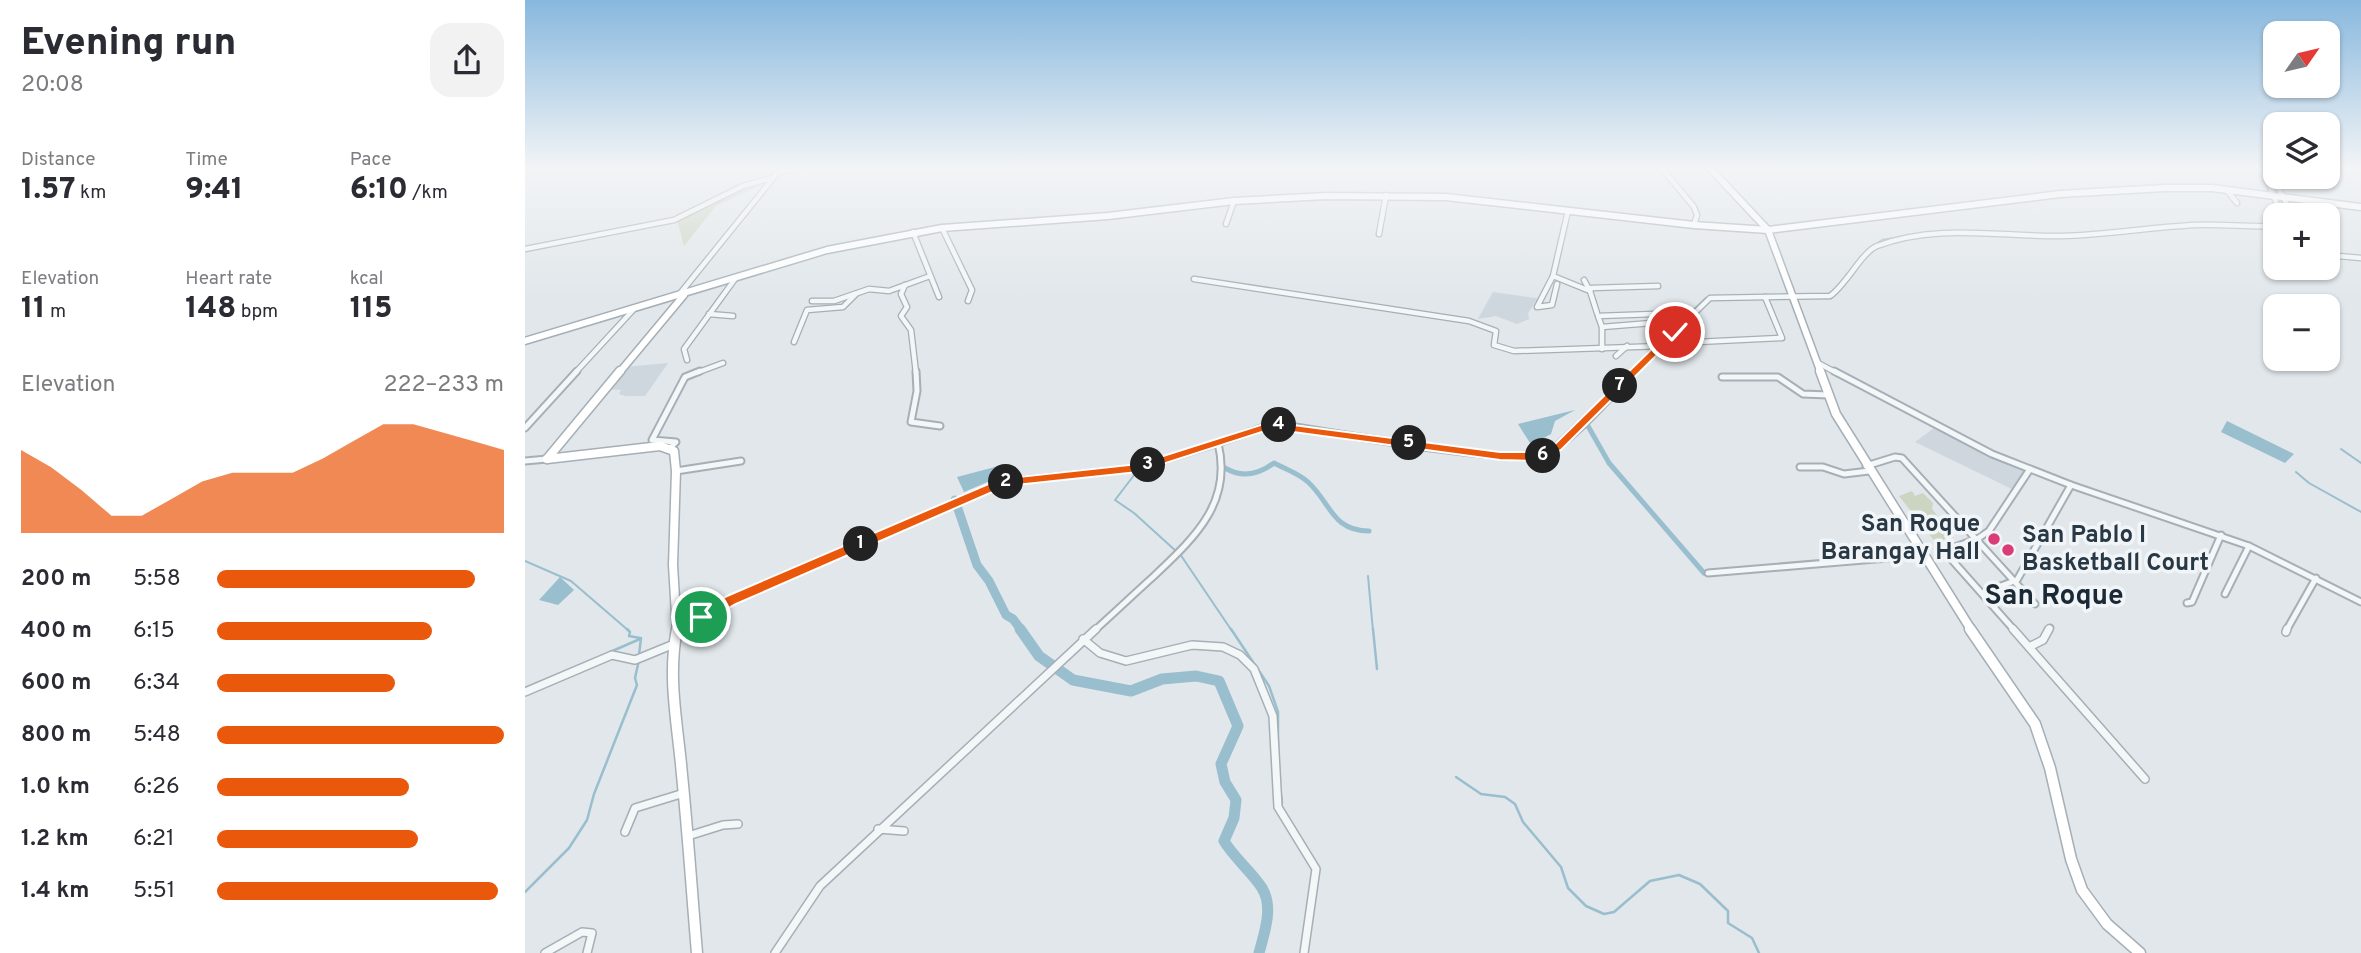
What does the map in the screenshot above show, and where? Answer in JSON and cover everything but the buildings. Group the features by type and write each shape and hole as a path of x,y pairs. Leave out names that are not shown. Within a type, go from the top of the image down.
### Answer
{"street":[{"path":"525,249 674,220 693,210"},
{"path":"547,459 747,210"},
{"path":"525,341 850,244 942,228 1154,210"},
{"path":"1226,223 1231,210"},
{"path":"1379,234 1383,210"},
{"path":"1563,210 1767,230 1926,210"},
{"path":"1694,225 1695,210"},
{"path":"1749,210 1767,230 1828,395 1868,469 1985,653 2035,724 2050,768 2071,859 2082,890 2107,924 2140,953"},
{"path":"1557,284 1552,305 1537,307 1553,276 1568,211"},
{"path":"678,625 1004,482 1138,468 1270,425 1528,458 1541,457 1557,448 1710,298 1830,296 1839,290 1874,247 1945,232 2063,236 2198,225 2263,227"},
{"path":"942,228 972,290 968,301"},
{"path":"913,232 939,297"},
{"path":"2340,256 2361,258"},
{"path":"812,301 834,301 869,289 885,291 930,276"},
{"path":"1553,276 1590,291 1605,287 1658,286"},
{"path":"687,360 684,348 735,279"},
{"path":"1194,279 1469,321 1496,331 1494,345 1514,351 1662,346"},
{"path":"1584,279 1597,313"},
{"path":"905,285 901,294 908,307 901,316 911,330 917,391 911,422 940,426"},
{"path":"794,342 807,310 843,307 858,292"},
{"path":"1667,340 1697,342 1782,338 1765,297"},
{"path":"525,428 635,308"},
{"path":"1602,349 1602,327 1598,316 1682,313 1690,316"},
{"path":"709,314 733,316"},
{"path":"1602,327 1676,321 1684,323"},
{"path":"1651,329 1653,345"},
{"path":"1616,356 1627,346"},
{"path":"670,448 676,442 652,440 670,411 672,400 685,377 723,363"},
{"path":"1818,363 1961,440 2071,485 2249,546 2361,602"},
{"path":"1721,377 1774,376 1786,381 1804,395 1828,395"},
{"path":"775,953 820,886 878,829 1190,542 1209,518 1219,495 1223,472 1218,443"},
{"path":"525,461 660,446 670,448 675,455 673,565 678,625 674,645 673,706 684,793 697,953"},
{"path":"1800,467 1823,467 1844,474 1868,469 1895,457 1902,458 2017,580 2035,604"},
{"path":"676,471 741,461"},
{"path":"2030,469 1989,531 1977,539 1944,551 2145,779"},
{"path":"1982,593 2017,580 2071,485"},
{"path":"2187,603 2192,602 2221,535"},
{"path":"2225,594 2249,546"},
{"path":"1708,573 1923,555"},
{"path":"2286,632 2316,578"},
{"path":"2029,647 2043,640 2050,628"},
{"path":"1083,639 1100,653 1126,661 1192,645 1223,647 1240,655 1254,669 1273,716 1278,807 1316,869 1304,953"},
{"path":"525,692 612,655 635,660 674,645"},
{"path":"625,832 635,808 684,793"},
{"path":"688,836 723,825 738,824"},
{"path":"878,829 904,831"},
{"path":"545,953 582,932 592,933 587,953"}],"shaded area":[{"path":"1493,292 1542,299 1541,303 1536,301 1528,313 1529,319 1517,324 1496,316 1478,319"},
{"path":"668,363 645,396 626,396 619,394 621,390 606,389 625,367"},
{"path":"1934,428 2027,471 2016,491 1915,442"}],"green space":[{"path":"698,210 712,210 684,246 677,220"},
{"path":"1912,491 1915,496 1923,493 1933,503 1932,509 1954,537 1937,544 1899,496"}],"water":[{"path":"1575,410 1555,421 1551,434 1540,440 1549,448 1537,454 1518,424"},
{"path":"2227,421 2294,454 2285,463 2221,432"},
{"path":"995,467 997,478 964,492 957,477"},
{"path":"560,577 574,590 558,605 539,600"}],"waterway":[{"path":"1923,233 1953,231"},
{"path":"2067,234 2096,232"},
{"path":"1868,250 1882,240 1911,235"},
{"path":"1690,313 1706,298"},
{"path":"1664,340 1679,324"},
{"path":"1550,448 1647,356"},
{"path":"1575,426 1588,426 1609,463 1704,573"},
{"path":"1312,427 1501,453"},
{"path":"2341,449 2361,463"},
{"path":"1225,468 1250,474 1274,463 1308,482 1340,521 1357,530 1369,531"},
{"path":"1033,476 1125,467"},
{"path":"1138,470 1115,500 1134,513 1177,552"},
{"path":"2296,472 2309,483 2361,512"},
{"path":"708,609 1000,481"},
{"path":"955,500 977,565 989,581 1006,615 1013,619 1022,631"},
{"path":"1180,554 1232,631"},
{"path":"525,561 571,581 629,631"},
{"path":"1368,576 1373,631"},
{"path":"1020,629 1039,656 1073,680 1131,691 1162,679 1196,676 1219,681 1238,726 1221,764 1225,782 1236,800 1234,818 1224,841 1266,895 1268,912 1259,953"},
{"path":"1231,629 1269,686 1278,712 1278,751"},
{"path":"1373,629 1377,669"},
{"path":"629,631 629,636 640,638"},
{"path":"639,655 641,638"},
{"path":"610,652 640,639"},
{"path":"525,892 569,848 587,820 594,794 637,685 635,678 639,660"},
{"path":"1456,777 1481,794 1505,797 1515,804 1523,822 1561,867 1568,888 1586,906 1604,914 1614,912 1650,881 1679,875 1700,884 1728,911 1728,923 1752,938 1759,953"},
{"path":"1281,795 1282,803"}],"place":[{"name":"San Roque Barangay Hall","path":"1994,539"},
{"name":"San Pablo I Basketball Court","path":"2008,550"}],"district":[{"name":"San Roque","path":"2054,597"}],"route":[{"path":"701,617 732,600 1004,482 1138,468 1270,425 1500,456 1541,457 1557,448 1675,332"}]}
